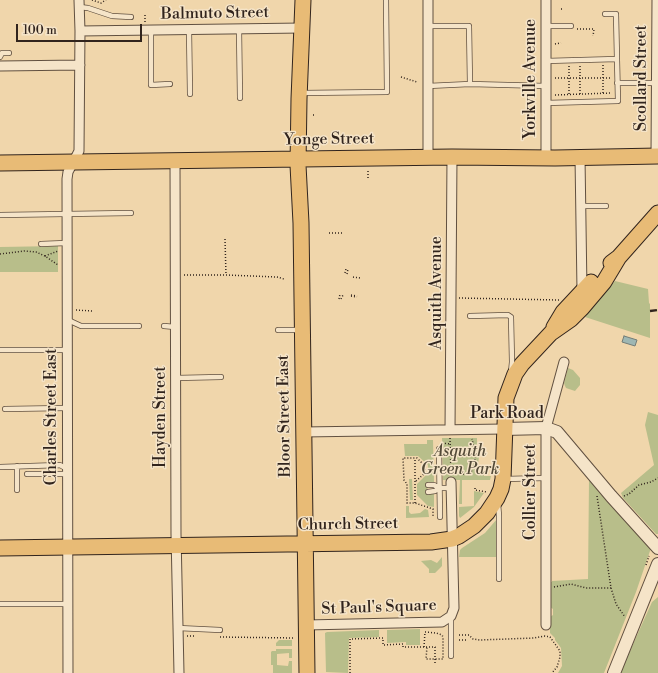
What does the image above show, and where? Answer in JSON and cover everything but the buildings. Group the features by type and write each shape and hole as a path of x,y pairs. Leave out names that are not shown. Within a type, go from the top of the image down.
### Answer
{"main road":[{"name":"Bloor Street East","path":"303,0 298,159 301,223 306,673"},
{"name":"Yonge Street","path":"0,163 428,157 546,158 657,156"},
{"name":"Church Street","path":"551,333 563,312 599,273 619,257 658,213"},
{"name":"Church Street","path":"0,548 431,542 452,539 482,520 492,495 503,479 506,398 522,364 551,333 571,319 582,308 604,282 619,257"}],"street":[{"path":"428,0 428,157"},
{"name":"Yorkville Avenue","path":"546,0 546,158"},
{"name":"Scollard Street","path":"657,0 657,156"},
{"name":"Charles Street East","path":"68,673 67,319 64,246 67,214 68,172 80,151 79,3"},
{"name":"Balmuto Street","path":"80,31 302,28"},
{"path":"0,66 80,65"},
{"name":"Asquith Avenue","path":"450,433 452,157"},
{"path":"580,157 582,291"},
{"name":"Hayden Street","path":"175,161 175,326 179,673"},
{"name":"Collier Street","path":"546,625 546,428 564,362"},
{"name":"Park Road","path":"303,432 450,433 546,428 557,432 658,548"},
{"path":"451,485 454,608 451,616"},
{"path":"614,673 658,564"},
{"name":"St Paul's Square","path":"306,625 442,622 451,616"}],"lane":[{"path":"299,93 387,92 386,0"},
{"path":"79,3 88,8 112,16 131,16"},
{"path":"546,103 618,101 616,14 605,14"},
{"path":"428,26 468,26 470,84"},
{"path":"546,26 571,26"},
{"path":"239,29 240,98"},
{"path":"151,30 151,85 170,84"},
{"path":"189,30 190,94"},
{"path":"0,57 2,53 9,52"},
{"path":"546,61 617,59"},
{"path":"617,81 656,83"},
{"path":"428,86 470,84 546,86"},
{"path":"581,206 606,206"},
{"path":"0,215 131,213"},
{"path":"41,244 64,246"},
{"path":"470,316 508,315 511,317 512,362 509,389"},
{"path":"67,319 81,326 139,326"},
{"path":"164,326 175,326"},
{"path":"278,330 302,330"},
{"path":"0,350 67,350"},
{"path":"176,378 221,378"},
{"path":"5,409 67,408"},
{"path":"439,449 440,517"},
{"path":"0,467 60,465 67,471"},
{"path":"17,466 17,490"},
{"path":"27,474 67,471"},
{"path":"503,479 545,478"},
{"path":"428,485 434,485 439,488"},
{"path":"428,492 451,485"},
{"path":"492,495 499,516 499,580"},
{"path":"0,604 68,604"},
{"path":"451,616 451,656"},
{"path":"178,628 220,630"}],"path":[{"path":"92,0 100,3 106,0"},
{"path":"145,15 145,22"},
{"path":"554,44 561,43"},
{"path":"603,59 603,101"},
{"path":"569,60 569,94"},
{"path":"580,60 580,94"},
{"path":"401,77 417,82"},
{"path":"553,78 603,78 617,81"},
{"path":"553,95 618,93"},
{"path":"368,169 368,178"},
{"path":"329,233 342,233"},
{"path":"225,239 226,275"},
{"path":"45,256 64,246"},
{"path":"0,254 24,251 36,252 45,256 61,267"},
{"path":"346,274 347,269"},
{"path":"181,275 226,275 277,277 284,279"},
{"path":"353,277 360,277"},
{"path":"340,299 341,294"},
{"path":"351,295 357,296"},
{"path":"459,298 565,300"},
{"path":"74,310 92,310"},
{"path":"450,433 451,485"},
{"path":"450,467 461,474 468,474 473,469 475,452 471,436"},
{"path":"442,443 450,444"},
{"path":"416,481 425,473 425,466 420,460 415,458 403,458 404,480 407,484 407,503 415,503 432,509 432,516"},
{"path":"415,458 415,503"},
{"path":"594,476 611,588 616,604 626,619"},
{"path":"620,497 629,494 639,485 651,482 658,478"},
{"path":"475,488 475,490 492,495"},
{"path":"558,586 571,584 586,588 611,588"},
{"path":"425,628 426,660 443,659 443,632"},
{"path":"425,632 439,633 443,637"},
{"path":"383,635 383,644 403,644 403,647 435,647 435,663"},
{"path":"459,635 469,635 473,639 480,640 550,637 560,651 557,667 552,673"},
{"path":"186,636 198,636"},
{"path":"218,637 296,638"},
{"path":"350,673 350,639 383,638"},
{"path":"459,640 466,640"}],"green space":[{"path":"58,246 58,272 0,272 0,247"},
{"path":"615,281 648,289 650,304 650,338 585,317"},
{"path":"568,368 573,370 580,378 580,385 575,391 566,388 564,383"},
{"path":"648,412 658,415 658,534 656,534 623,498 621,493 654,465 645,425"},
{"name":"Asquith Green Park","path":"442,438 477,438 477,456 479,457 477,470 484,471 484,476 491,476 490,480 462,480 462,504 459,504 460,480 443,480"},
{"path":"427,440 433,440 434,482 427,483 428,494 434,494 434,507 428,506 417,495 417,484 428,473 428,465 418,456 405,456 404,444 427,444"},
{"path":"409,479 412,479 413,500 410,500"},
{"path":"592,479 651,548 636,592 604,673 558,673 562,666 561,648 550,633 550,617 553,615 553,609 550,607 549,582 588,579 589,481"},
{"path":"474,491 484,493 474,507 460,518 459,507 474,506"},
{"path":"406,506 409,506 409,512 411,514 420,513 425,509 428,510 429,517 406,518"},
{"path":"497,519 497,557 459,557 460,550 462,548 485,533"},
{"path":"442,557 442,566 435,573 429,573 429,569 421,561 431,560 437,563"},
{"path":"658,597 658,673 620,673 652,602"},
{"path":"420,629 420,645 406,645 406,642 387,643 387,630"},
{"path":"379,630 379,637 349,638 348,673 326,672 325,633"},
{"path":"279,640 292,640 292,646 276,646 276,643"},
{"path":"276,649 292,649 292,658 289,658 289,653 277,654 277,665 288,666 289,661 292,661 292,673 273,673 273,665 271,665 271,652 276,651"}],"water":[{"path":"624,336 637,340 635,346 622,342"}],"railway":[{"path":"650,311 658,310"}]}
